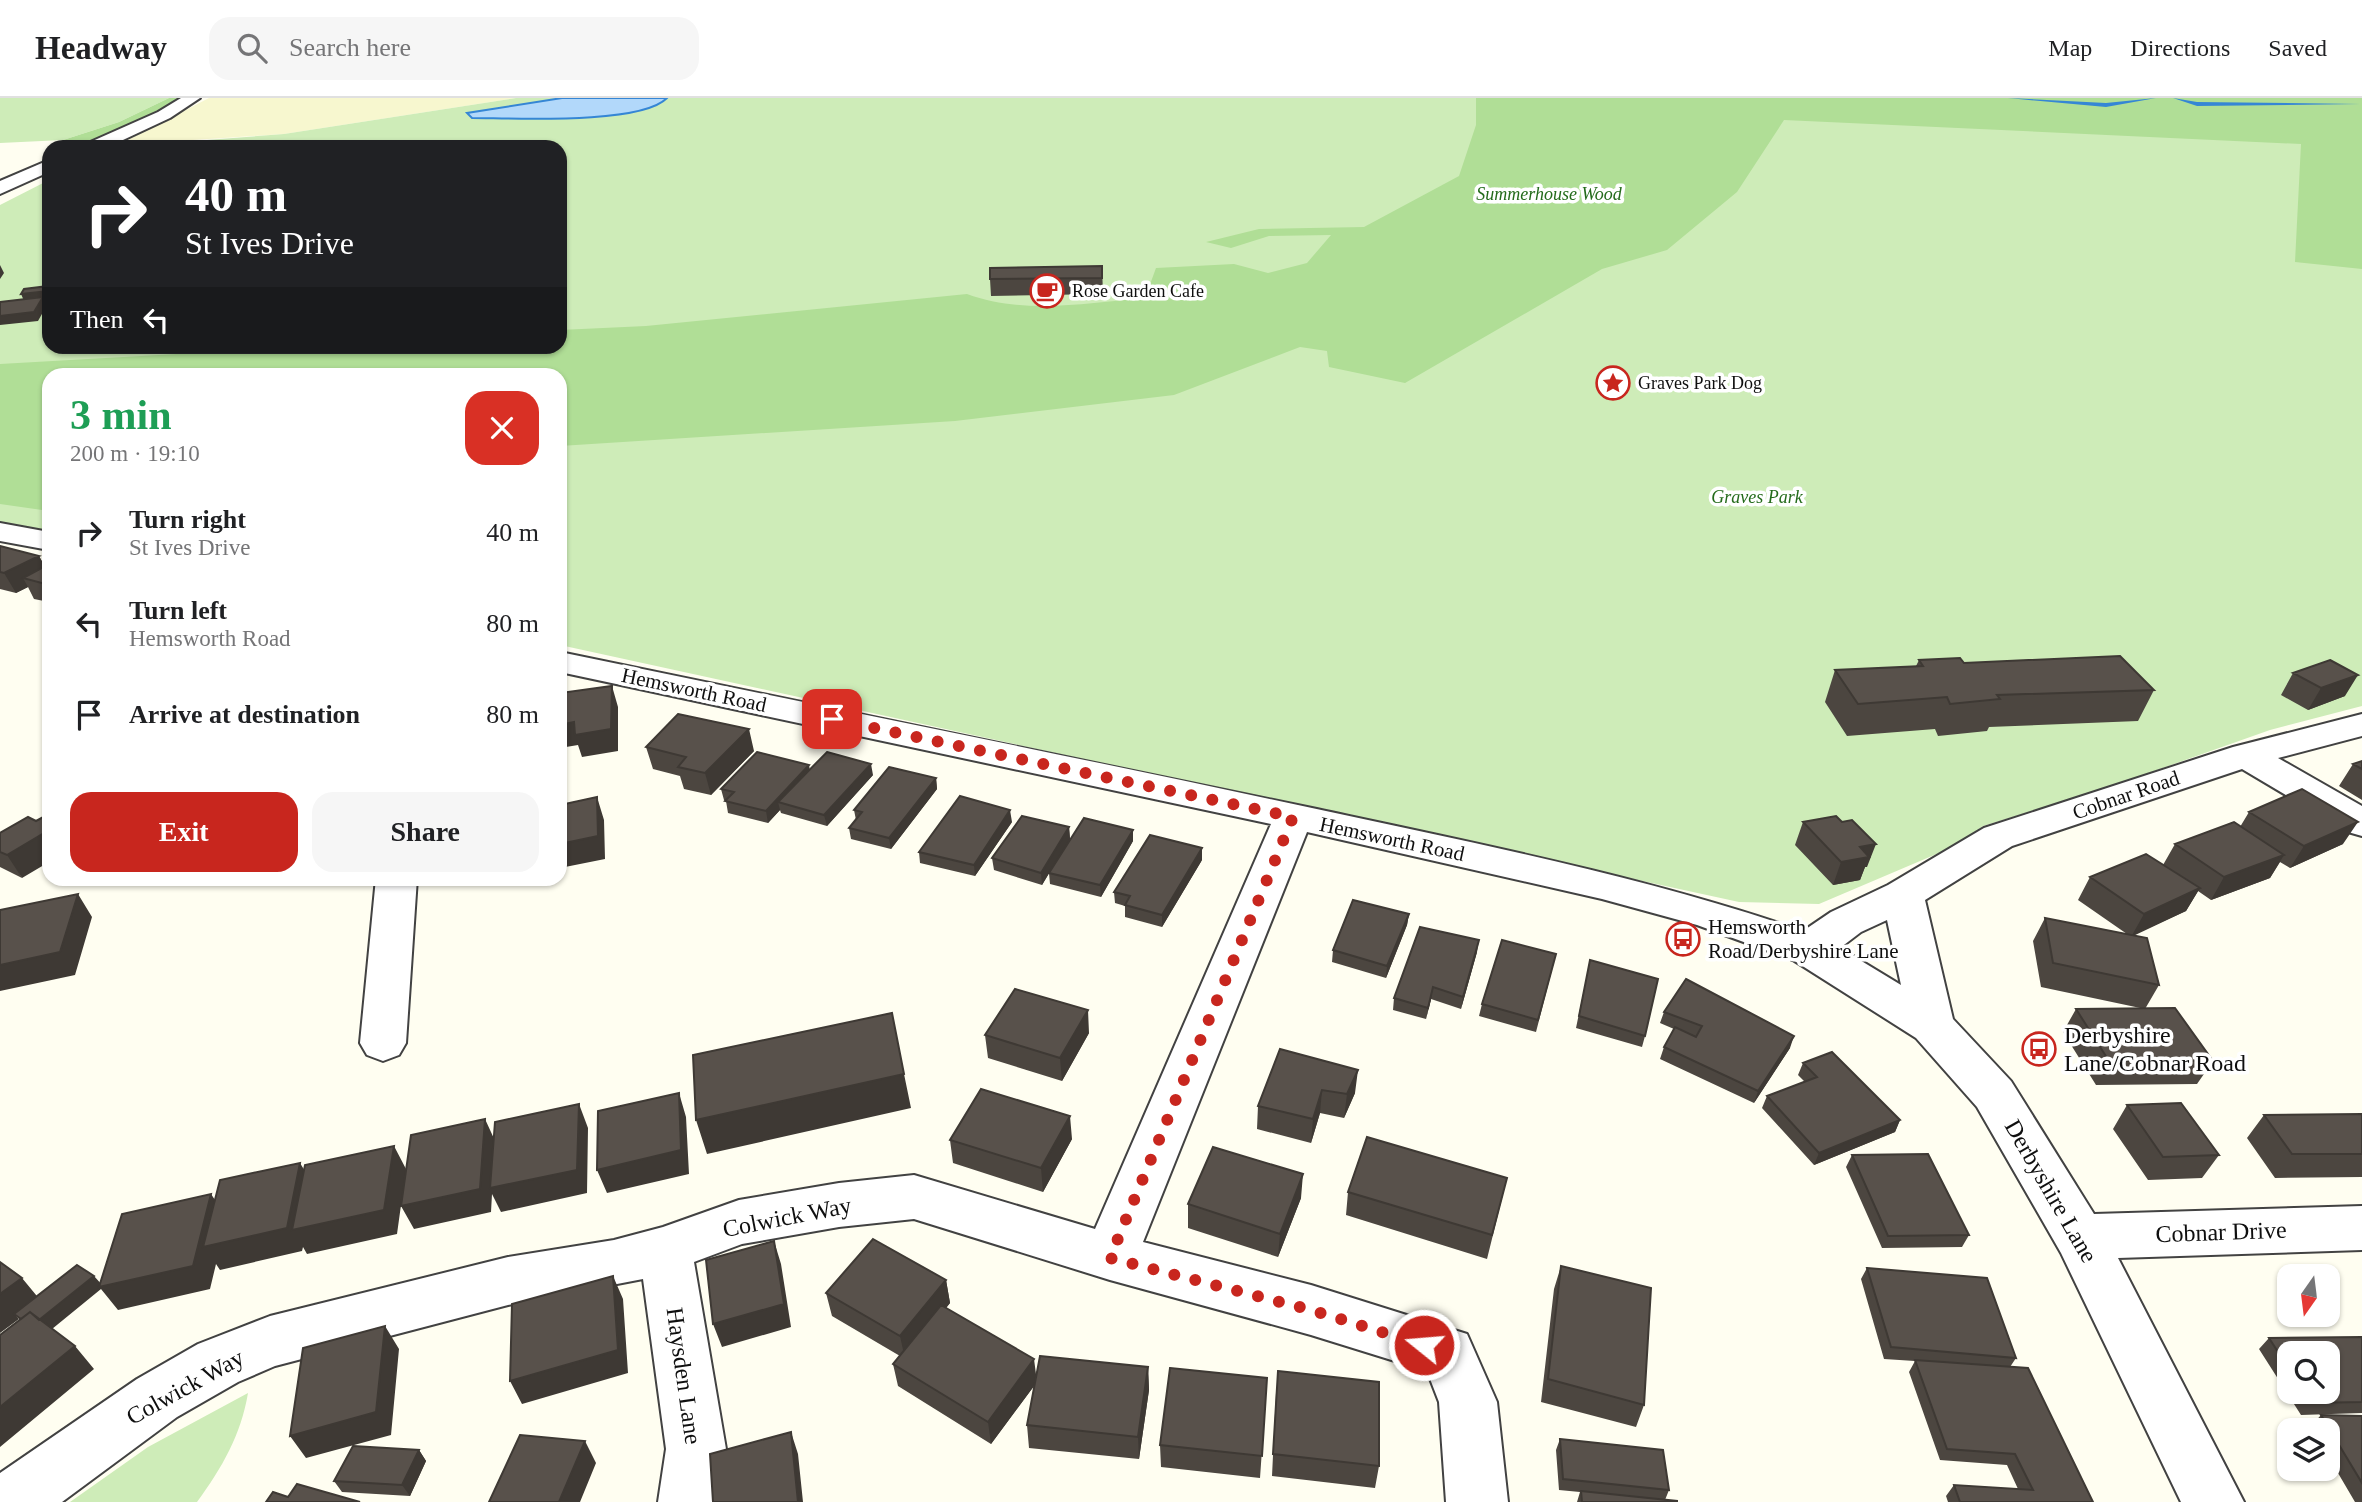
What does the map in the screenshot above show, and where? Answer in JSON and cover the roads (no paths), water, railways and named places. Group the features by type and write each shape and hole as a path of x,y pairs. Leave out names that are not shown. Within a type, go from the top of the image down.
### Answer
{"street":[{"path":"110,140 164,116 192,98"},
{"path":"0,173 42,168"},
{"path":"0,188 42,169"},
{"path":"0,532 42,540"},
{"name":"Hemsworth Road","path":"567,665 1293,817 1603,885 1711,915 1808,949"},
{"name":"Cobnar Road","path":"1808,949 1846,922 1903,895 1998,837 2246,755 2362,724"},
{"path":"2246,755 2362,823"},
{"path":"1110,1258 1293,817"},
{"path":"383,1043 396,886"},
{"path":"1903,895 1932,1026"},
{"name":"Derbyshire Lane","path":"1808,949 1932,1026 1994,1094 2080,1237 2213,1502"},
{"name":"Colwick Way","path":"11,1502 59,1465 157,1398 218,1363 270,1342 508,1281 614,1263 665,1250 739,1222 839,1205 914,1197 1110,1258 1311,1310 1447,1352 1468,1402 1477,1502"},
{"name":"Cobnar Drive","path":"2080,1237 2362,1228"},
{"name":"Haysden Lane","path":"665,1250 696,1449 689,1502"}],"water":[{"path":"562,98 667,98 653,107 604,116 472,118 467,113"}],"waterway":[{"path":"2011,98 2106,105 2153,98"},
{"path":"2176,98 2197,104 2357,104"}],"place":[{"name":"Rose Garden Cafe","path":"1047,291"},
{"name":"Graves Park Dog","path":"1613,383"},
{"name":"Hemsworth Road/Derbyshire Lane","path":"1683,939"},
{"name":"Derbyshire Lane/Cobnar Road","path":"2039,1049"}],"park label":[{"name":"Summerhouse Wood","path":"1549,194"},
{"name":"Graves Park","path":"1757,497"}]}
